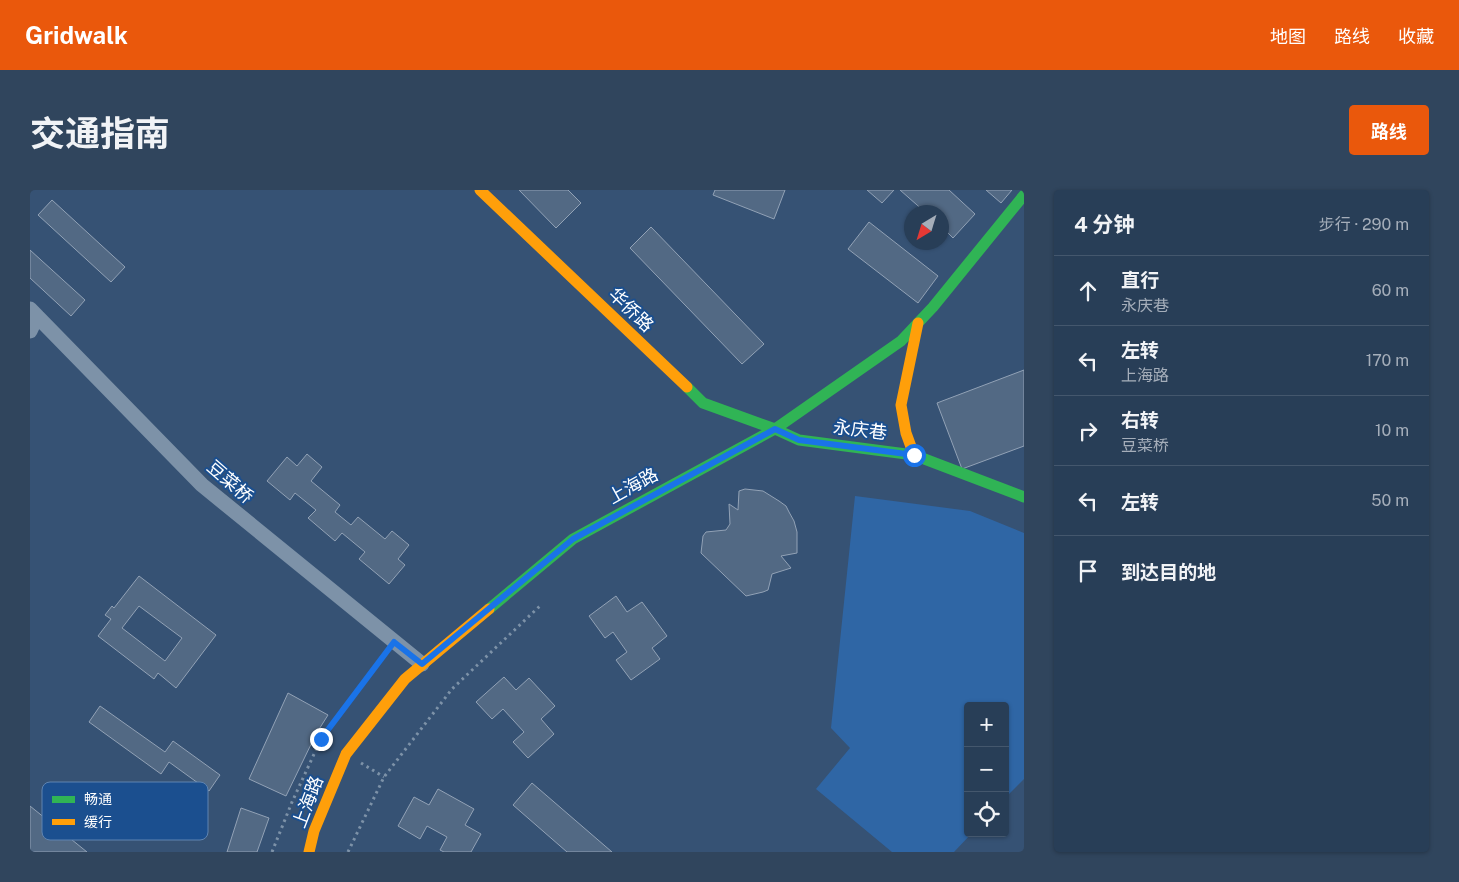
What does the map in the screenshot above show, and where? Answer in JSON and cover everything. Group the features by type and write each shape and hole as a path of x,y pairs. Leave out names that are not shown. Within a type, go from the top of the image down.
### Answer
{"main road":[{"name":"华侨路","path":"480,190 703,403 775,429"},
{"name":"上海路","path":"309,852 314,831 346,754 405,679 573,539 775,429 901,341 1024,195"},
{"path":"914,455 906,433 901,405 918,323"},
{"name":"永庆巷","path":"775,429 799,440 914,455 1024,497"}],"street":[{"path":"30,331 33,312"},
{"name":"豆菜桥","path":"33,312 202,485 422,664"}],"path":[{"path":"348,852 384,777 452,689 542,604"},
{"path":"272,852 292,802 321,739 394,642"}],"shaded area":[{"path":"855,496 970,511 1024,533 1024,779 1009,794 1009,702 964,702 964,837 968,837 954,852 892,852 816,789 850,748 831,728"}],"building":[{"path":"519,190 568,190 581,203 556,228"},
{"path":"715,190 785,190 774,219 713,195"},
{"path":"867,190 894,190 882,203"},
{"path":"900,190 949,190 975,214 953,238 949,234 949,205 917,205"},
{"path":"986,190 1012,190 1001,203"},
{"path":"52,200 125,267 111,282 38,215"},
{"path":"869,222 938,276 918,303 848,249"},
{"path":"651,227 764,344 742,364 630,248"},
{"path":"30,250 85,300 71,316 30,278"},
{"path":"1024,370 1024,446 962,469 937,403"},
{"path":"307,454 322,467 311,481 340,505 335,512 351,525 358,517 385,539 392,531 409,545 398,559 405,565 389,584 359,559 365,552 342,533 335,541 308,518 316,510 295,493 290,500 267,481 287,457 297,466"},
{"path":"745,489 763,491 786,506 794,521 797,532 797,553 781,556 791,568 772,574 768,590 746,596 701,553 703,536 706,532 726,530 730,524 729,504 738,510 739,491"},
{"path":"139,576 216,635 176,688 158,673 154,679 98,636 111,619 105,615 112,606 114,608","holes":["139,606 182,638 165,661 122,628"]},
{"path":"616,596 627,612 642,602 667,636 652,648 660,659 631,680 616,660 627,652 613,632 605,638 589,616"},
{"path":"504,677 516,690 529,678 555,706 541,719 554,734 528,758 513,742 524,732 503,709 492,719 476,702"},
{"path":"288,693 328,715 316,734 286,796 249,779"},
{"path":"100,706 165,752 173,741 220,775 209,791 208,782 197,782 169,762 161,774 89,722"},
{"path":"532,783 612,852 567,852 513,805"},
{"path":"438,789 474,809 465,825 481,834 471,852 444,852 440,850 447,837 427,826 420,839 398,826 414,797 429,805"},
{"path":"30,806 42,816 42,840 72,840 87,852 30,852"},
{"path":"241,808 269,818 257,852 227,852"}],"traffic: fast":[{"path":"489,609 573,539 775,429 901,341 933,307 1024,195"},
{"path":"687,387 703,403 775,429 799,440 914,455 1024,497"}],"traffic: slow":[{"path":"480,190 687,387"},
{"path":"914,455 906,433 901,405 918,323"},
{"path":"309,852 314,831 346,754 405,679 489,609"}],"route":[{"path":"321,739 394,642 422,664 573,539 775,429 799,440 914,455"}]}
